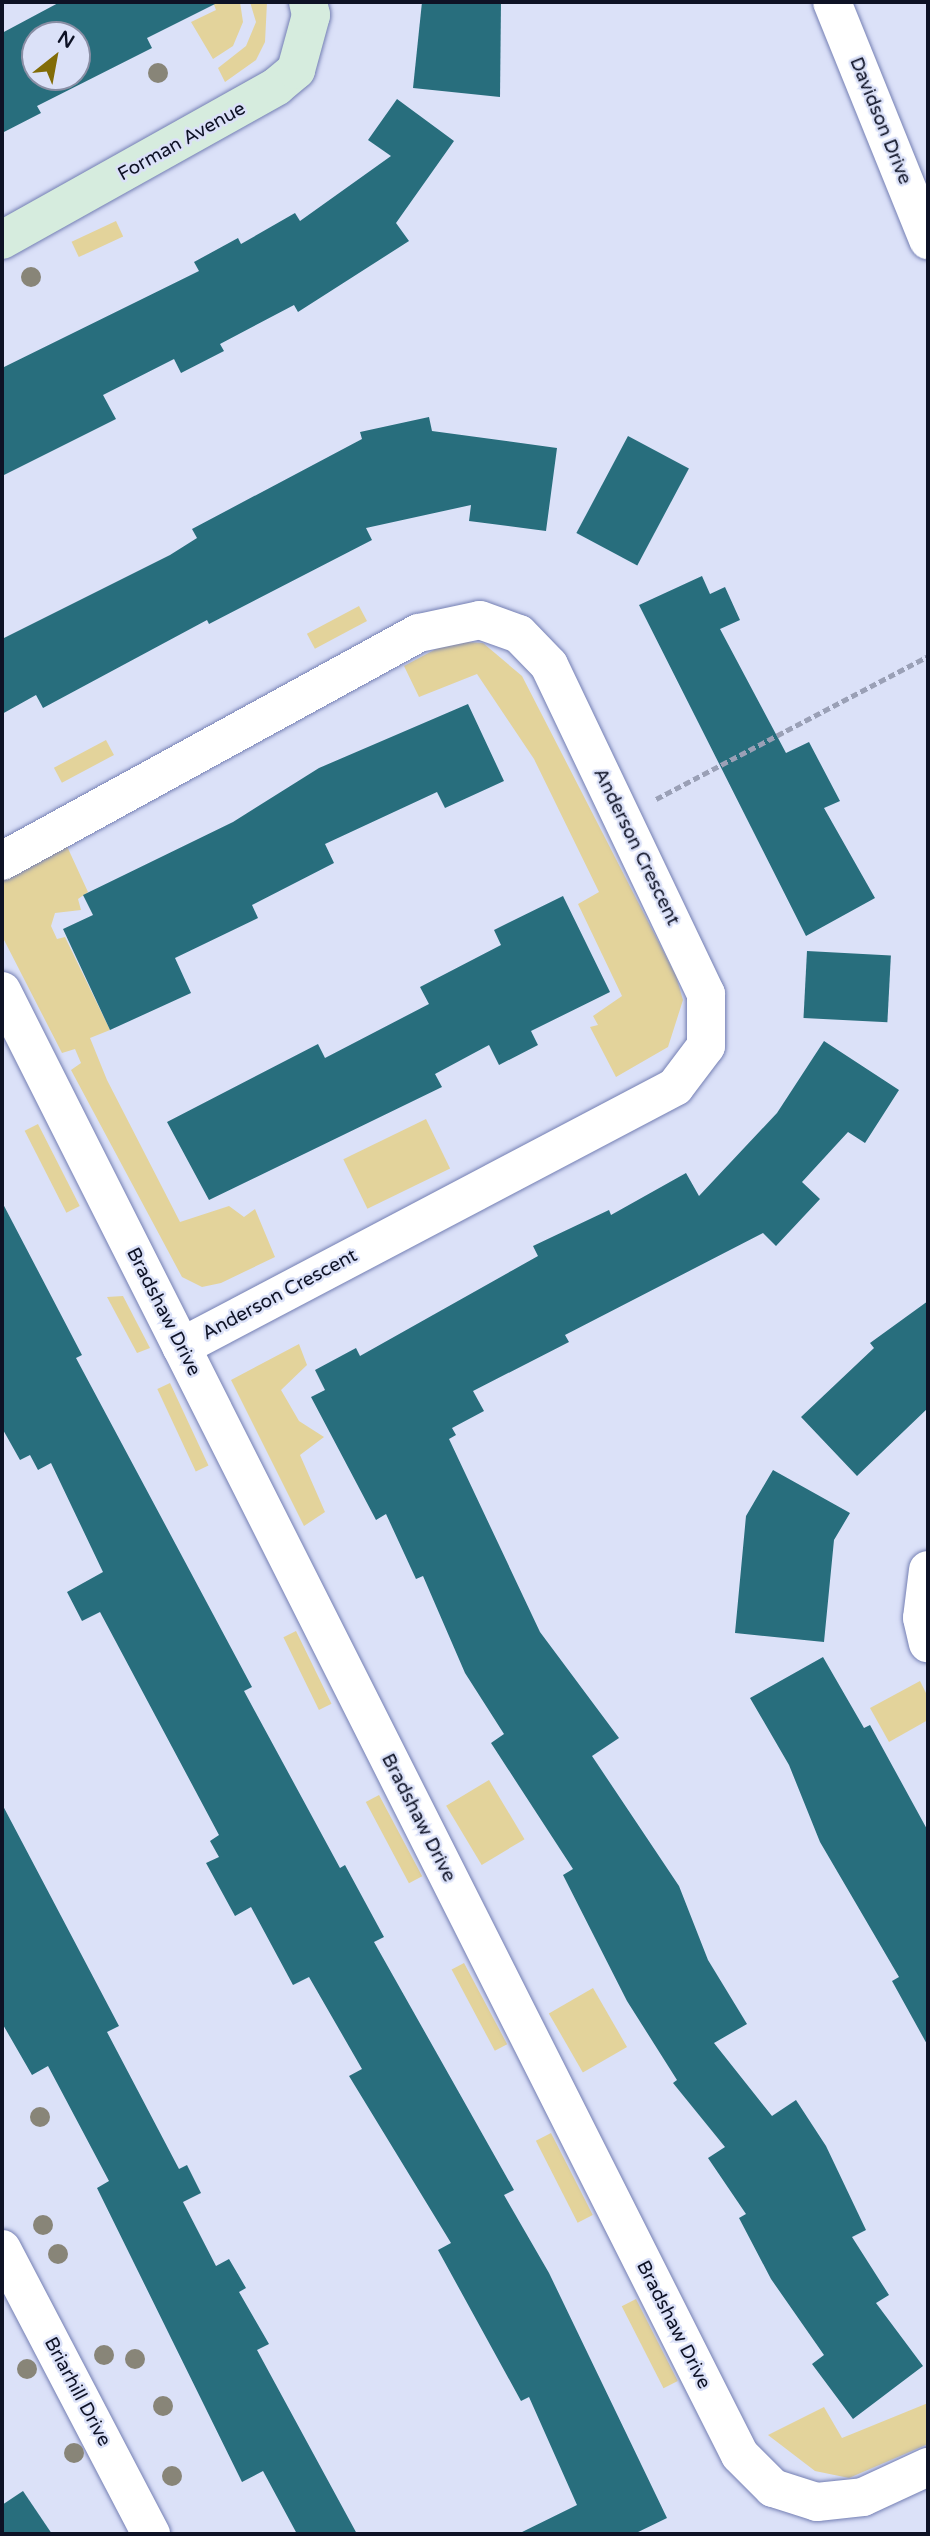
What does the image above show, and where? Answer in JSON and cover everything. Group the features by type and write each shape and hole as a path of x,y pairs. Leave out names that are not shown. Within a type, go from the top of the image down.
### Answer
{"street":[{"name":"Forman Avenue","path":"2,240 277,86 296,70 311,15 308,2"},
{"name":"Davidson Drive","path":"832,2 928,240"},
{"name":"Anderson Crescent","path":"2,861 419,633 459,620 500,625 536,648 706,995 710,1029 689,1075 660,1096 181,1347"},
{"name":"Bradshaw Drive","path":"2,991 740,2455 773,2487 817,2502 863,2497 928,2467"},
{"path":"928,1570 922,1618 928,1643"},
{"name":"Briarhill Drive","path":"2,2249 151,2534"}],"path":[{"path":"621,817 928,656"}],"shaded area":[{"path":"213,2 240,2 243,22 233,46 213,59 191,22 216,10"},
{"path":"250,2 267,2 265,42 256,60 225,82 218,68 246,46 256,22"},
{"path":"116,221 123,236 79,257 72,242"},
{"path":"359,606 367,621 315,649 307,634"},
{"path":"451,641 483,643 522,676 676,976 683,1000 668,1047 616,1077 590,1027 598,1025 593,1016 622,996 578,904 599,892 534,759 477,674 419,697 404,666"},
{"path":"106,740 114,755 62,783 54,768"},
{"path":"65,842 88,892 78,899 81,910 55,913 51,926 57,939 65,937 110,1030 90,1038 107,1080 180,1222 229,1206 244,1217 255,1209 275,1257 221,1283 202,1287 182,1277 71,1070 81,1063 75,1049 62,1053 2,936 2,879"},
{"path":"426,1119 450,1168 367,1209 343,1159"},
{"path":"38,1124 80,1206 66,1213 25,1131"},
{"path":"123,1296 150,1348 137,1353 107,1297"},
{"path":"299,1344 307,1365 281,1390 299,1421 324,1437 300,1455 325,1512 304,1526 231,1380"},
{"path":"170,1383 208,1465 196,1471 157,1389"},
{"path":"296,1631 332,1704 319,1710 283,1637"},
{"path":"920,1681 928,1697 928,1720 889,1742 870,1708"},
{"path":"489,1780 525,1839 482,1865 446,1806"},
{"path":"379,1795 422,1876 409,1883 366,1802"},
{"path":"464,1963 507,2044 495,2051 452,1970"},
{"path":"593,1988 627,2047 583,2072 549,2014"},
{"path":"551,2133 593,2215 578,2223 536,2141"},
{"path":"636,2299 678,2381 664,2388 622,2306"},
{"path":"928,2403 928,2444 849,2478 815,2471 768,2435 824,2407 842,2438"}],"building":[{"path":"60,2 219,2 147,38 152,48 91,79 91,21 24,21"},
{"path":"422,2 501,2 500,97 413,88"},
{"path":"21,23 21,91 67,91 37,106 41,113 2,133 2,33"},
{"path":"397,99 454,141 396,223 409,241 298,312 294,305 220,344 224,351 181,373 174,359 103,395 116,419 2,476 2,368 199,271 194,262 238,238 241,244 295,213 300,221 391,156 368,140"},
{"path":"429,417 432,431 557,448 546,531 469,521 471,505 366,528 372,540 209,624 207,620 43,708 36,695 2,714 2,639 170,555 197,538 192,529 362,439 360,432"},
{"path":"628,436 689,468 637,566 576,533"},
{"path":"702,576 710,594 725,587 740,620 720,629 786,753 809,742 840,801 824,808 875,898 806,936 639,605"},
{"path":"468,704 504,781 445,808 437,792 325,844 334,863 252,905 258,918 175,958 191,993 110,1030 63,929 93,915 83,895 233,822 319,768"},
{"path":"563,896 610,992 531,1031 538,1045 499,1065 489,1045 435,1074 442,1087 209,1200 167,1122 318,1044 325,1058 429,1004 420,987 501,945 494,930"},
{"path":"807,951 891,955 887,1022 803,1018"},
{"path":"824,1041 899,1090 865,1143 848,1132 802,1182 820,1199 776,1246 763,1233 565,1335 569,1342 473,1391 484,1411 452,1428 456,1435 449,1439 540,1632 619,1738 592,1756 679,1886 708,1960 747,2024 714,2043 772,2116 796,2100 826,2146 866,2230 852,2237 889,2295 876,2303 923,2366 853,2419 812,2364 824,2355 771,2279 739,2218 746,2214 708,2158 725,2147 673,2083 677,2080 627,2001 563,1875 573,1869 491,1743 504,1734 465,1673 423,1576 416,1579 386,1514 376,1520 311,1397 325,1390 315,1370 356,1348 360,1356 538,1256 533,1246 609,1210 611,1215 686,1173 699,1196 777,1113"},
{"path":"2,1202 82,1355 76,1358 252,1687 244,1691 340,1868 345,1865 384,1937 374,1942 514,2190 504,2195 549,2273 667,2518 634,2534 518,2534 577,2505 529,2397 521,2401 438,2250 451,2243 349,2076 362,2069 309,1977 293,1985 251,1907 235,1916 206,1863 219,1857 210,1841 219,1835 100,1612 82,1621 67,1592 103,1572 51,1463 38,1470 30,1455 20,1460 2,1428"},
{"path":"928,1301 928,1408 857,1476 801,1417 874,1348 870,1343"},
{"path":"773,1470 850,1513 834,1540 824,1642 735,1633 746,1516"},
{"path":"823,1657 864,1728 870,1725 928,1831 928,2046 892,1981 899,1977 820,1842 789,1765 750,1698"},
{"path":"2,1804 119,2026 107,2032 179,2169 187,2165 201,2193 183,2202 216,2266 229,2259 246,2288 239,2292 269,2344 257,2350 357,2534 297,2534 263,2471 242,2482 97,2188 109,2181 48,2066 32,2075 2,2023"},
{"path":"23,2491 52,2534 2,2534 2,2505"}]}
